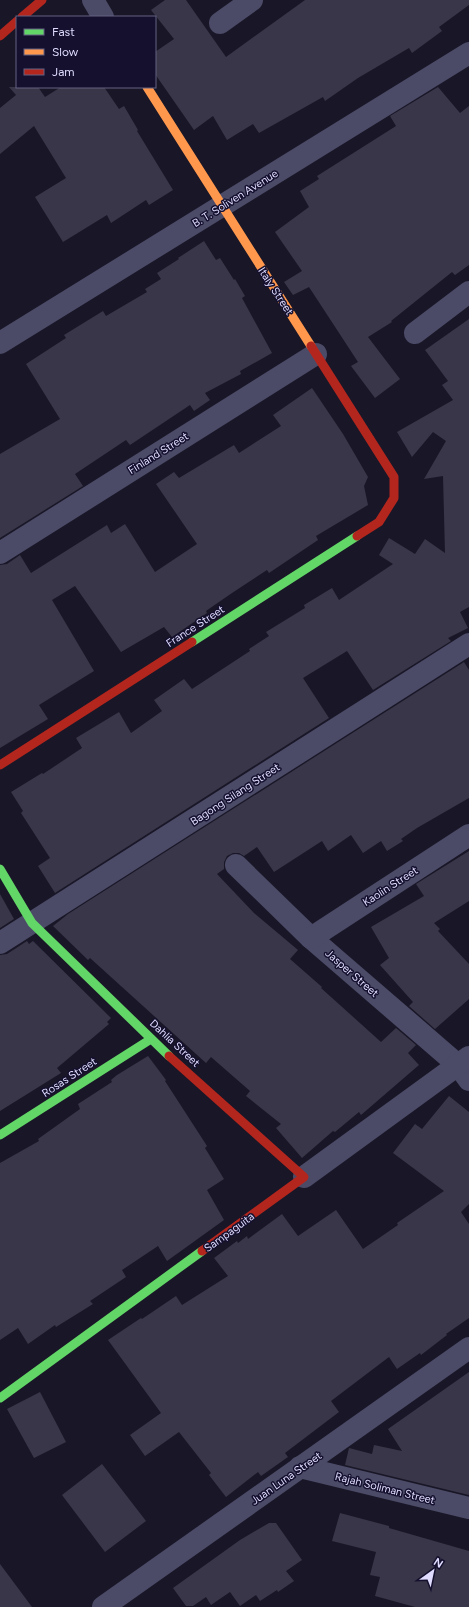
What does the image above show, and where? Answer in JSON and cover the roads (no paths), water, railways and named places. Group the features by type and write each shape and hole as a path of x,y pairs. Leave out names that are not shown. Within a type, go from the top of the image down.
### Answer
{"street":[{"path":"23,16 42,0"},
{"path":"93,0 102,16"},
{"path":"220,23 252,0"},
{"path":"0,36 16,23"},
{"name":"B. T. Soliven Avenue","path":"0,343 469,53"},
{"name":"Italy Street","path":"148,88 221,207 394,477 394,498"},
{"path":"415,333 469,292"},
{"name":"Finland Street","path":"0,553 316,354"},
{"name":"France Street","path":"0,765 379,522 394,498"},
{"name":"Bagong Silang Street","path":"0,943 469,644"},
{"name":"Kaolin Street","path":"311,938 469,835"},
{"name":"Jasper Street","path":"236,865 311,938 465,1067"},
{"name":"Dahlia Street","path":"0,869 32,923 151,1039 304,1177"},
{"name":"Rosas Street","path":"0,1136 151,1039"},
{"name":"Sampaguita","path":"0,1398 304,1177 465,1067"},
{"name":"Juan Luna Street","path":"103,1607 469,1348"},
{"name":"Rajah Soliman Street","path":"300,1467 469,1508"}]}
